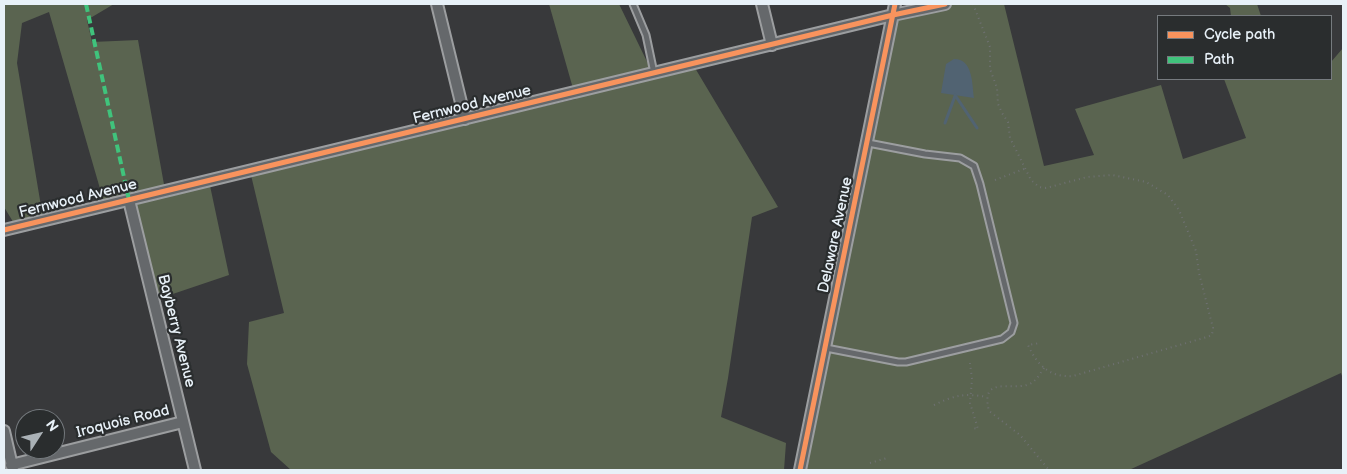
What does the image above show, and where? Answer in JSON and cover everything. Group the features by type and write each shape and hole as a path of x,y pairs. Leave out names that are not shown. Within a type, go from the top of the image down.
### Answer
{"street":[{"path":"437,4 465,119"},
{"path":"762,4 772,45"},
{"name":"Delaware Avenue","path":"800,470 895,4"},
{"name":"Fernwood Avenue","path":"4,230 945,4"},
{"name":"Bayberry Avenue","path":"129,200 195,470"},
{"name":"Iroquois Road","path":"12,468 183,422"},
{"path":"4,431 12,468"}],"lane":[{"path":"633,4 646,35 654,74"},
{"path":"826,348 898,362 915,361 1002,339 1011,332 1014,323 974,166 960,158 924,154 868,143"}],"path":[{"path":"973,4 990,47 990,68 997,88 1000,109 1008,122 1010,138 1024,169 1034,183 1043,188 1087,177 1112,176 1146,182 1168,195 1179,210 1196,251 1199,273 1214,328 1213,333 1207,337 1073,376 1061,376 1044,368 1035,359 1028,345 1040,343"},
{"path":"995,180 1024,169"},
{"path":"970,363 972,379 970,403 978,429 974,428"},
{"path":"1044,368 1036,380 1030,384 1018,386 1005,385 993,388 988,397 989,412 1020,435 1049,470"},
{"path":"934,405 953,396 970,394 988,397"},
{"path":"870,463 888,458"}],"green space":[{"path":"4,4 114,4 87,20 92,42 138,40 165,190 209,181 229,275 155,300 128,200 105,206 49,12 22,23 17,63 43,218 15,225 4,207"},
{"path":"549,4 619,4 655,78 695,68 778,207 752,217 721,417 786,443 784,470 291,470 271,452 247,364 249,322 284,313 250,171 576,99"},
{"path":"945,4 1004,4 1044,166 1094,155 1075,109 1161,85 1183,159 1246,138 1224,80 1332,80 1332,61 1343,48 1343,379 1341,373 1129,470 800,470 893,15"},
{"path":"1225,4 1257,4 1261,15 1231,15 1230,8"}],"water":[{"path":"954,59 960,60 968,67 972,79 974,98 941,93 946,64"}],"waterway":[{"path":"955,95 977,128"},
{"path":"945,123 955,96"}],"marked path":[{"path":"86,4 129,200"}],"cycle path":[{"path":"800,470 895,4"},
{"path":"4,230 945,4"}]}
